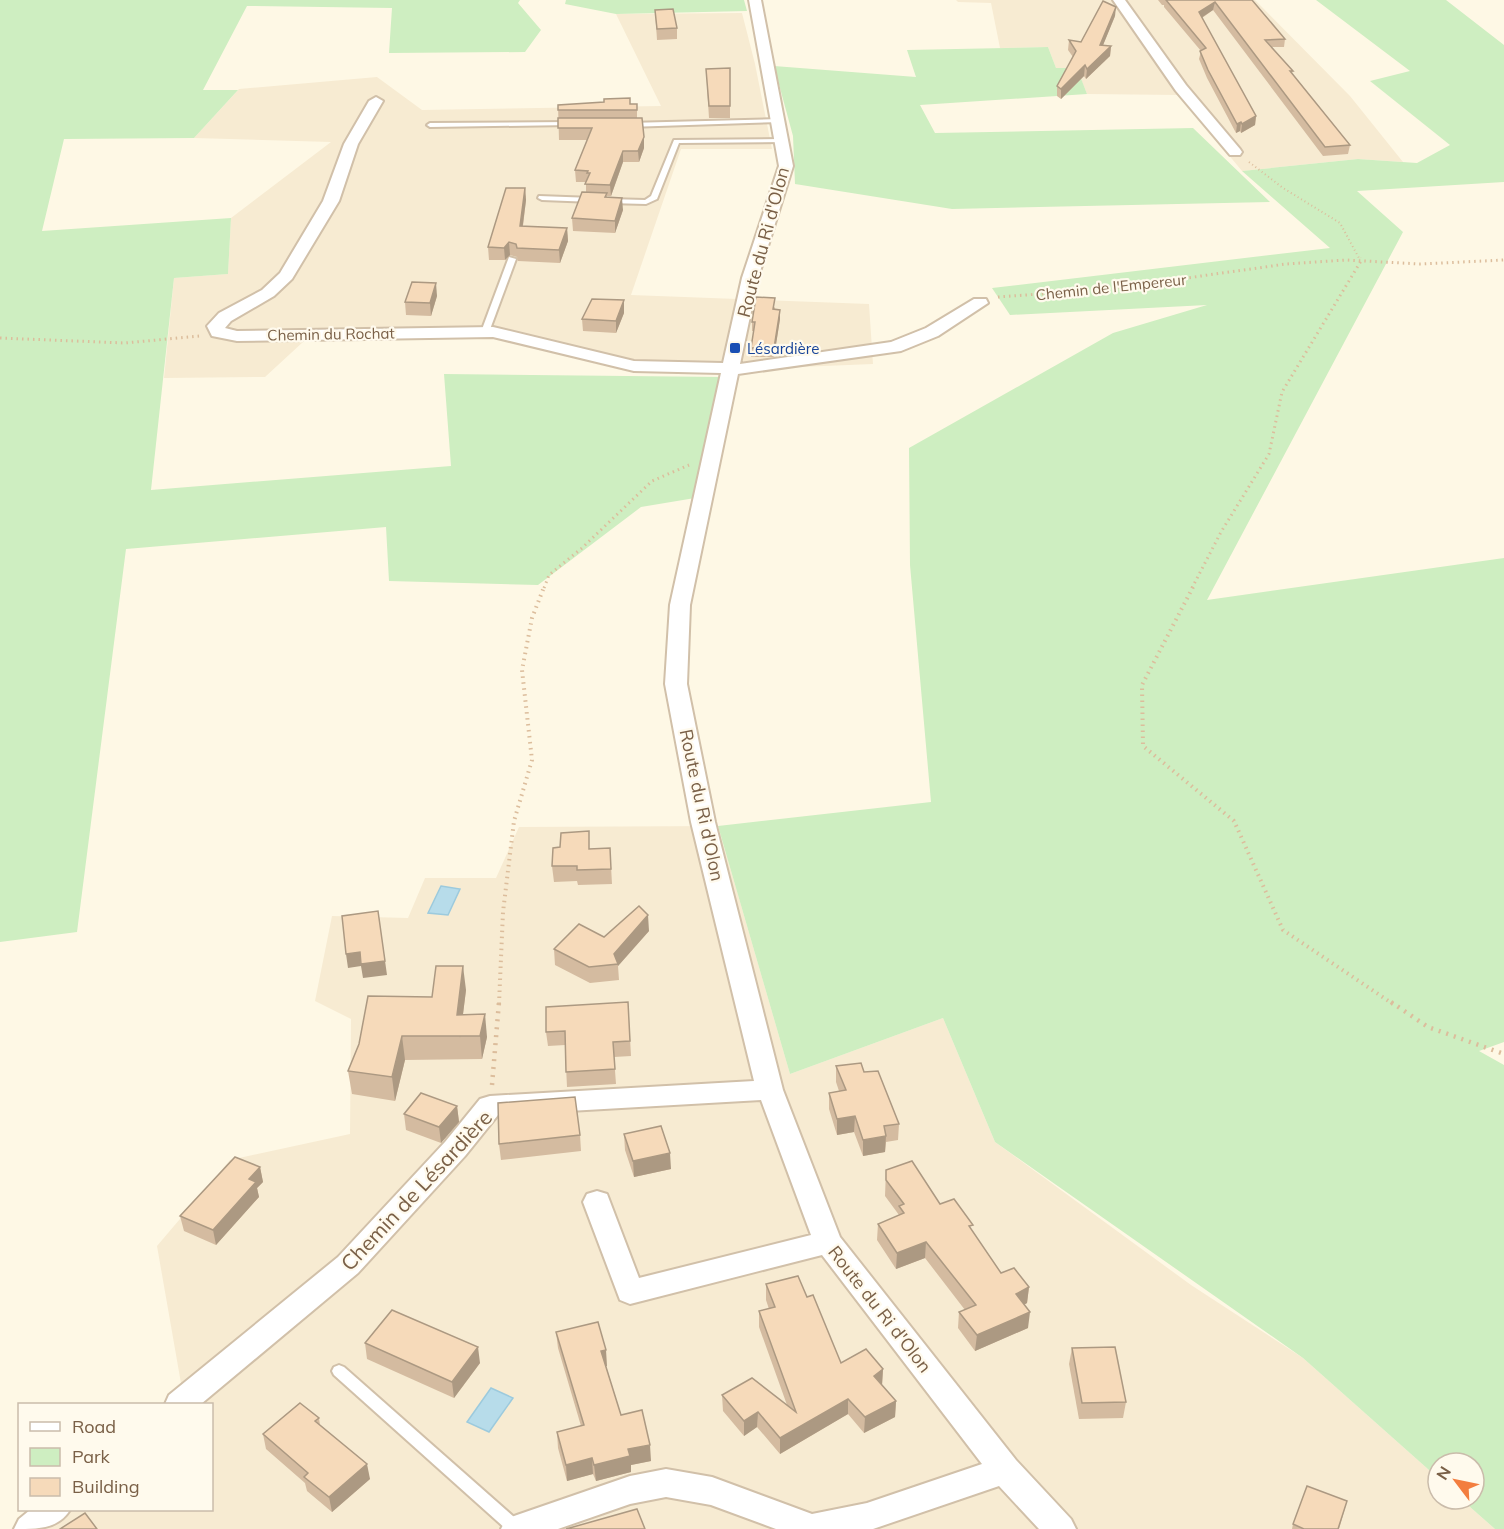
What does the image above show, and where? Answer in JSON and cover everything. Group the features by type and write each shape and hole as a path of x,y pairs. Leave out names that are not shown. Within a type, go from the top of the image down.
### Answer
{"street":[{"name":"Route du Ri d'Olon","path":"755,0 786,166 750,278 680,605 676,684 703,822 770,1090 828,1242 1005,1470 1059,1529"},
{"path":"1119,0 1181,88 1235,152"},
{"path":"218,332 215,326 225,317 268,293 286,276 331,201 351,144 376,101"},
{"path":"732,368 748,369 895,347 932,332 980,303"},
{"name":"Chemin du Rochat","path":"218,332 237,336 485,332 512,335 634,366 732,368"},
{"name":"Chemin de Lésardière","path":"181,1403 348,1264 455,1149 490,1106 770,1090"},
{"path":"597,1203 630,1292 828,1242"},
{"path":"517,1529 630,1490 666,1483 712,1491 812,1528 867,1517 1005,1470"},
{"path":"30,1529 52,1511"}],"lane":[{"path":"614,124 779,121"},
{"path":"430,125 580,124"},
{"path":"542,198 646,202 654,197 676,141 783,141"},
{"path":"485,332 512,259"},
{"path":"339,1371 517,1529"}],"path":[{"path":"1235,152 1283,188 1340,224 1361,261 1282,392 1269,454 1221,532 1142,685 1143,746 1234,821 1283,930 1428,1026 1504,1054"},
{"name":"Chemin de l'Empereur","path":"980,303 1001,296 1110,289 1286,264 1361,261 1420,264 1504,260"},
{"path":"0,338 98,343 165,342 218,332"},
{"path":"490,1106 498,1026 503,912 514,821 531,759 522,670 532,618 549,575 582,548 652,481 711,456"}],"shaded area":[{"path":"956,0 1255,0 1350,96 1403,162 1358,159 1242,171 1179,95 1087,94 1077,69 1056,68 1048,47 1000,48 991,3 958,2"},
{"path":"742,13 772,149 681,149 631,295 869,304 873,364 723,370 624,362 502,332 303,342 265,377 164,378 174,278 228,274 231,218 331,142 194,138 239,89 377,77 422,110 661,106 616,14"},
{"path":"718,826 790,1074 943,1018 995,1142 1191,1285 1303,1358 1426,1467 1426,1511 1475,1511 1495,1529 11,1529 34,1511 213,1511 213,1403 164,1403 182,1389 157,1246 230,1160 350,1134 351,1019 315,1001 332,916 408,918 425,878 496,878 519,827"}],"green space":[{"path":"0,0 520,0 518,3 541,30 525,52 389,53 392,8 247,6 203,90 238,90 194,138 64,139 42,231 231,218 228,274 174,278 151,490 451,466 444,374 722,377 695,498 641,507 538,585 389,581 386,527 126,549 77,932 0,942"},
{"path":"566,0 744,0 747,11 616,14 565,4"},
{"path":"1316,0 1446,0 1504,45 1504,182 1357,191 1403,232 1207,600 1504,558 1504,1042 1479,1051 1504,1065 1504,1529 1495,1529 1475,1511 1486,1511 1486,1451 1426,1451 1426,1467 1303,1358 995,1142 943,1018 790,1074 718,826 931,802 910,565 909,448 1113,333 1207,305 1010,315 992,288 1330,248 1242,171 1358,159 1417,163 1450,145 1370,81 1410,71"},
{"path":"1048,47 1056,68 1077,68 1087,94 920,105 935,133 1193,128 1270,202 952,209 795,184 793,136 774,66 916,77 907,50"}],"water":[{"path":"441,886 460,889 448,915 428,913"},
{"path":"491,1388 513,1398 489,1432 467,1422"}],"building":[{"path":"1166,0 1252,0 1285,39 1265,40 1293,71 1290,71 1350,145 1325,147 1215,2 1199,12 1256,116 1242,124 1241,122 1237,124 1200,51 1206,48"},
{"path":"1103,1 1116,7 1100,45 1111,46 1087,69 1085,65 1061,89 1057,86 1076,51 1069,40 1081,42"},
{"path":"673,9 677,28 657,29 655,10"},
{"path":"730,68 730,106 709,106 706,69"},
{"path":"630,98 630,104 637,104 637,110 558,110 558,105"},
{"path":"558,118 642,118 644,137 638,151 623,151 610,185 585,184 590,173 575,170 592,128 558,128"},
{"path":"506,188 525,188 520,226 567,228 559,250 517,248 516,244 509,242 504,248 488,247"},
{"path":"582,192 607,193 605,197 622,198 615,221 572,218"},
{"path":"412,282 436,283 430,303 405,302"},
{"path":"756,297 775,298 773,309 780,310 774,348 751,348"},
{"path":"592,299 624,300 616,321 582,319"},
{"path":"589,831 589,849 610,848 611,869 577,870 577,866 552,866 553,848 560,847 561,833"},
{"path":"639,906 648,915 614,954 618,964 589,967 554,949 579,924 604,937"},
{"path":"378,911 385,961 361,964 360,952 346,954 342,916"},
{"path":"436,966 463,966 457,1015 485,1014 480,1036 402,1036 392,1077 348,1071 359,1044 368,996 432,997"},
{"path":"628,1002 630,1041 613,1042 615,1069 566,1072 565,1031 546,1032 546,1007"},
{"path":"861,1063 864,1072 878,1071 899,1124 884,1126 886,1136 863,1140 855,1116 837,1119 829,1093 846,1090 836,1066"},
{"path":"421,1093 457,1106 439,1127 404,1114"},
{"path":"575,1097 580,1135 499,1144 498,1103"},
{"path":"661,1126 670,1153 633,1161 624,1134"},
{"path":"235,1157 260,1167 249,1179 256,1182 213,1230 180,1216"},
{"path":"912,1161 940,1204 954,1199 973,1225 969,1226 1001,1273 1014,1268 1029,1287 1016,1294 1030,1312 977,1335 959,1312 976,1305 926,1242 897,1253 878,1224 904,1213 899,1206 904,1204 886,1180 886,1170"},
{"path":"798,1276 807,1297 813,1295 841,1363 866,1349 883,1369 874,1376 896,1401 865,1417 848,1399 780,1438 758,1412 744,1421 722,1395 752,1378 796,1412 759,1311 775,1307 766,1284"},
{"path":"392,1310 478,1347 452,1382 365,1343"},
{"path":"598,1322 606,1350 601,1351 621,1415 642,1410 650,1445 628,1449 630,1456 594,1465 592,1458 566,1465 557,1432 584,1425 556,1332"},
{"path":"1115,1347 1126,1402 1082,1403 1072,1348"},
{"path":"300,1403 319,1418 315,1421 367,1464 329,1497 304,1477 308,1473 263,1434"},
{"path":"1307,1486 1347,1501 1338,1529 1304,1529 1293,1524"},
{"path":"637,1509 645,1529 566,1529"},
{"path":"85,1513 97,1529 60,1529"}],"place":[{"name":"Lésardière","path":"735,348"}]}
